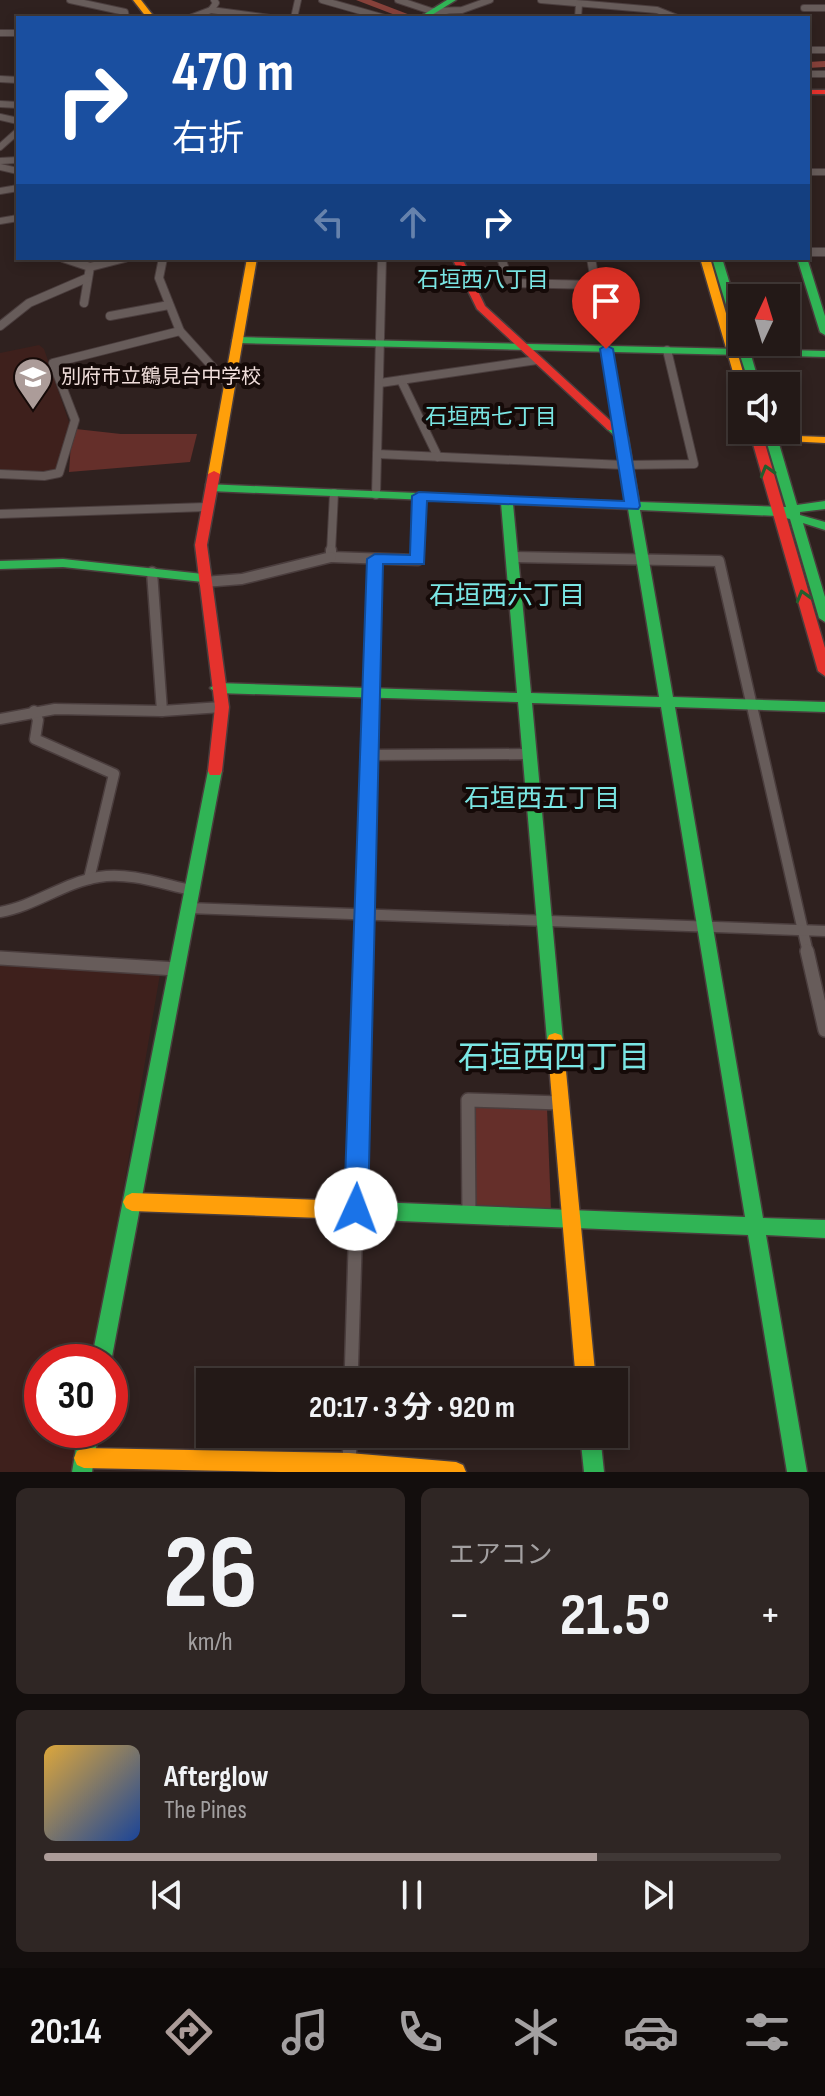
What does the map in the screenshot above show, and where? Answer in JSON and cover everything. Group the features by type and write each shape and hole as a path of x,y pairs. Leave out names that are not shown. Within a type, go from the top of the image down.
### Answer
{"main road":[{"path":"128,0 140,16"},
{"path":"137,0 149,16"},
{"path":"429,14 452,0"},
{"path":"104,1344 216,767 222,707 217,688 201,545 252,260"},
{"path":"458,260 481,307 622,437 624,465 797,1472"},
{"path":"706,260 728,316"},
{"path":"718,260 728,301"},
{"path":"803,260 825,332"},
{"path":"237,340 667,350 728,347"},
{"path":"800,352 825,354"},
{"path":"800,437 825,440"},
{"path":"761,444 822,599 825,618"},
{"path":"772,444 825,671"},
{"path":"210,487 789,513 825,505"},
{"path":"507,500 585,1368"},
{"path":"789,513 825,526"},
{"path":"0,565 63,563 204,580"},
{"path":"217,688 825,707"},
{"path":"132,1202 825,1229"},
{"path":"591,1448 594,1472"},
{"path":"83,1465 349,1467 456,1472"}],"street":[{"path":"70,0 125,12 126,16"},
{"path":"211,10 216,3 214,0"},
{"path":"322,0 378,16"},
{"path":"398,0 429,14 462,10 490,0"},
{"path":"541,0 657,10 672,16"},
{"path":"578,16 579,4"},
{"path":"345,16 347,7"},
{"path":"804,8 825,8"},
{"path":"195,16 211,10 255,16"},
{"path":"0,104 16,105"},
{"path":"0,116 16,105"},
{"path":"69,260 90,267 114,260"},
{"path":"163,260 159,278 180,331 228,384"},
{"path":"376,495 382,260"},
{"path":"502,260 510,283 595,285"},
{"path":"591,260 622,437"},
{"path":"84,303 90,267"},
{"path":"0,326 29,303 87,278"},
{"path":"110,316 169,305"},
{"path":"0,474 44,476 59,473 75,420 53,363 180,331"},
{"path":"377,454 624,465 694,464 667,350"},
{"path":"380,383 537,360"},
{"path":"401,380 438,457"},
{"path":"331,557 334,493"},
{"path":"204,580 253,577 331,557 418,560 419,496"},
{"path":"0,514 206,507"},
{"path":"513,557 642,557 719,561 825,1030"},
{"path":"351,1368 375,559"},
{"path":"152,572 162,711"},
{"path":"0,719 34,711 162,711 222,707"},
{"path":"34,711 38,720 35,739 114,774 89,879"},
{"path":"370,755 529,754"},
{"path":"0,912 56,896 89,879 117,878 191,890"},
{"path":"188,908 825,931"},
{"path":"0,958 176,969"},
{"path":"469,1215 468,1100 560,1103"}],"shaded area":[{"name":"別府市立鶴見台中学校","path":"39,345 44,349 70,425 57,473 0,473 0,353"},
{"path":"76,429 121,434 197,434 190,462 69,472 71,443"},
{"path":"0,963 160,974 97,1344 24,1344 24,1448 79,1448 75,1472 0,1472"},
{"path":"472,1106 547,1108 551,1211 472,1209"}],"waterway":[{"path":"361,0 407,16"},
{"path":"810,65 825,64"}],"traffic: fast":[{"path":"425,16 452,0"},
{"path":"718,260 728,295"},
{"path":"803,260 825,332"},
{"path":"237,340 825,354"},
{"path":"746,356 751,372"},
{"path":"612,428 622,437 797,1472"},
{"path":"773,444 825,618"},
{"path":"210,487 779,512 825,526"},
{"path":"507,500 555,1040"},
{"path":"784,511 825,505"},
{"path":"0,565 63,563 203,578"},
{"path":"217,688 825,707"},
{"path":"104,1344 215,771"},
{"path":"375,1211 825,1229"},
{"path":"82,1472 86,1448"},
{"path":"591,1448 594,1472"}],"traffic: slow":[{"path":"137,0 149,16"},
{"path":"214,474 252,260"},
{"path":"706,260 738,372"},
{"path":"800,439 825,440"},
{"path":"555,1040 585,1368"},
{"path":"132,1202 375,1211"},
{"path":"84,1458 349,1463 456,1472"}],"traffic: jam":[{"path":"810,92 825,92"},
{"path":"458,260 481,307 612,428"},
{"path":"759,444 825,671"},
{"path":"214,474 201,545 222,707 215,771"}],"place":[{"name":"別府市立鶴見台中学校","path":"33,411"}],"district":[{"name":"石垣西八丁目","path":"483,280"},
{"name":"石垣西七丁目","path":"491,417"},
{"name":"石垣西六丁目","path":"507,596"},
{"name":"石垣西五丁目","path":"542,799"},
{"name":"石垣西四丁目","path":"554,1058"}],"route":[{"path":"356,1209 375,559 418,560 419,496 632,506 606,349"}]}
